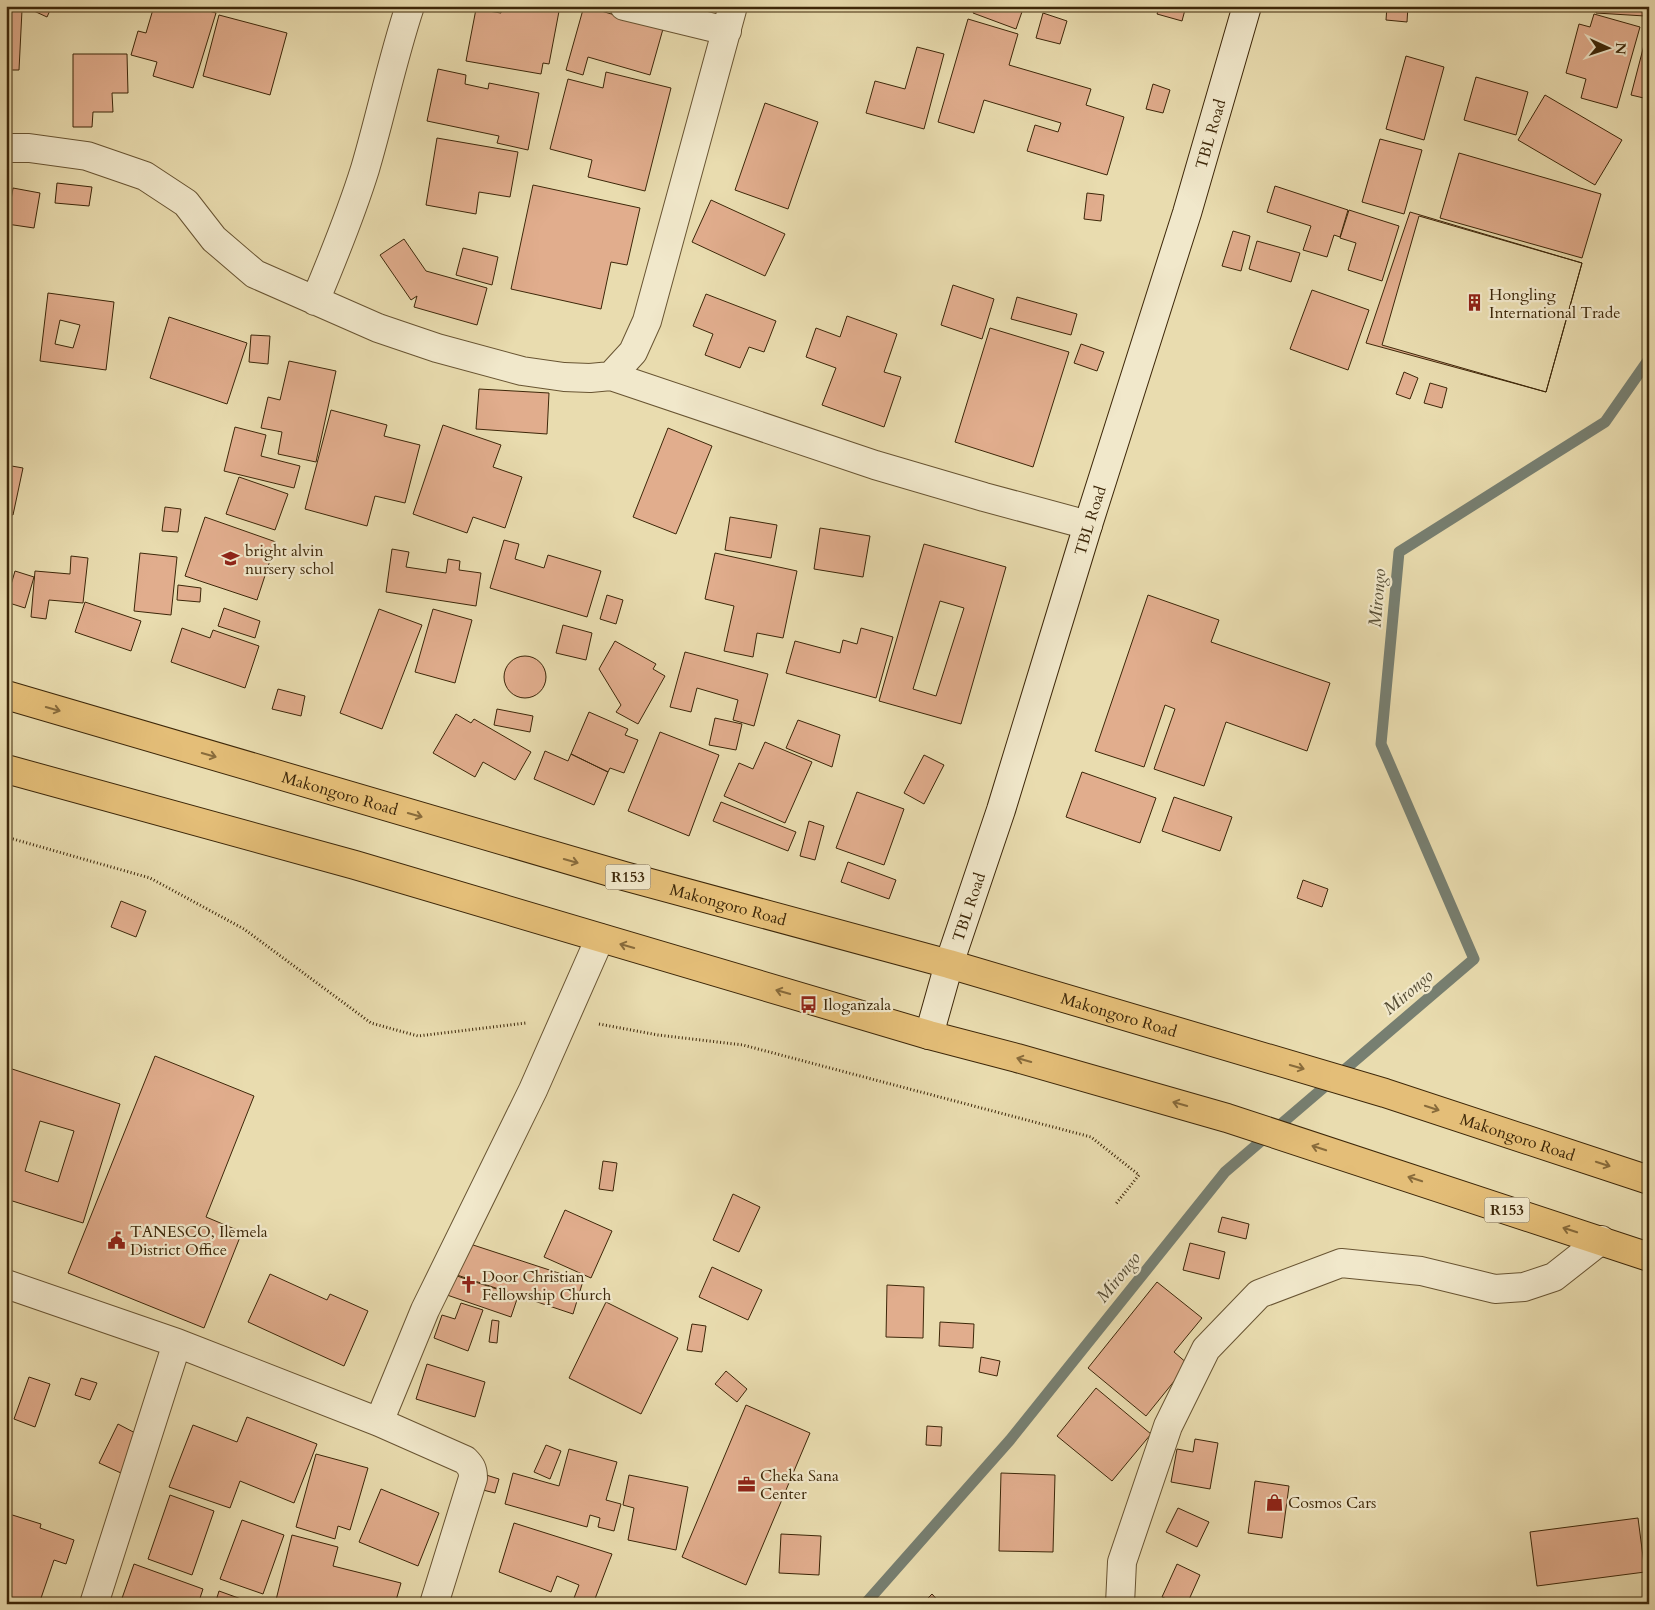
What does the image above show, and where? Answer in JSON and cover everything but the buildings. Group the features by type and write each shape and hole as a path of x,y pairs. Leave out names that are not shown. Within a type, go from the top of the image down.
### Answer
{"main road":[{"name":"Makongoro Road","path":"6,695 624,876 949,964 1385,1093 1649,1180"},
{"name":"R153","path":"6,769 354,865 929,1035 1227,1118 1649,1257"}],"street":[{"path":"315,301 344,231 365,169 398,41 410,6"},
{"path":"611,376 633,352 647,321 730,19 624,6"},
{"name":"TBL Road","path":"929,1035 949,964 1001,810 1088,525 1187,214 1247,6"},
{"path":"6,148 30,148 87,156 145,176 186,204 214,239 255,274 378,328 437,348 513,368 564,377 590,378 611,376 874,465 1088,525"},
{"path":"378,1422 425,1310 533,1090 600,938"},
{"path":"1120,1604 1122,1562 1168,1426 1206,1349 1259,1294 1342,1263 1421,1271 1496,1289 1524,1287 1554,1277 1601,1240"},
{"path":"6,1284 177,1343 378,1422 465,1460 473,1471 473,1478 434,1604"},
{"path":"94,1604 177,1343"}],"waterway":[{"name":"Mirongo","path":"865,1604 1010,1440 1225,1172 1474,959 1381,744 1399,552 1605,422 1649,359"}],"place":[{"name":"Hongling International Trade","path":"1475,303"},
{"name":"bright alvin nursery schol","path":"231,559"},
{"name":"Iloganzala","path":"809,1004"},
{"name":"TANESCO, Ilemela District Office","path":"116,1240"},
{"name":"Door Christian Fellowship Church","path":"468,1285"},
{"name":"Cheka Sana Center","path":"746,1484"},
{"name":"Cosmos Cars","path":"1274,1502"}]}
